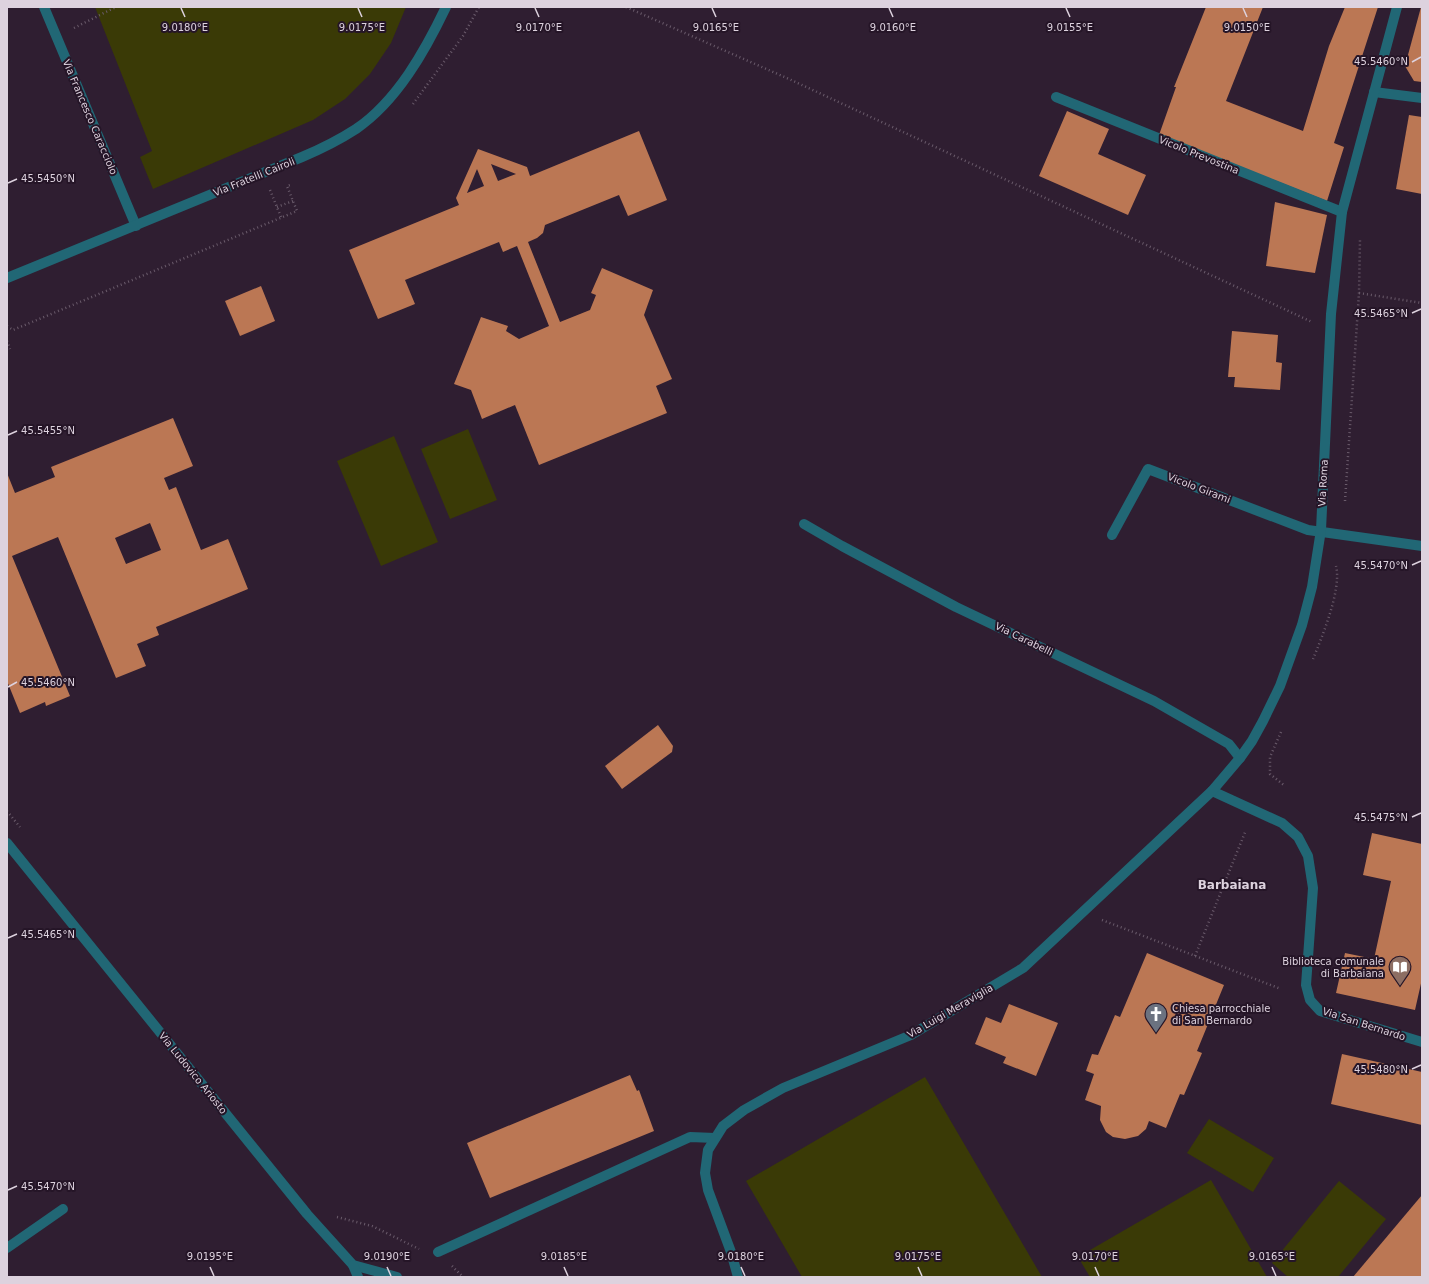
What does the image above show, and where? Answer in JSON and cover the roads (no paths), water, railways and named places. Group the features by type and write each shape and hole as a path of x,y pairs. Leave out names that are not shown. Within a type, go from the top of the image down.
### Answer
{"street":[{"name":"Via Francesco Caracciolo","path":"44,7 136,226"},
{"name":"Via Fratelli Cairoli","path":"7,278 263,173 334,142 358,128 381,107 399,86 432,35 446,7"},
{"name":"Via Roma","path":"1212,791 1240,758 1252,741 1280,686 1302,625 1312,587 1321,530 1330,332 1342,212 1397,7"},
{"path":"1374,92 1422,98"},
{"name":"Vicolo Prevostina","path":"1056,97 1342,212"},
{"name":"Vicolo Girami","path":"1112,535 1148,469 1308,530 1321,530"},
{"name":"Via Carabelli","path":"804,524 842,546 956,606 1154,701 1229,744 1240,758"},
{"path":"1321,530 1422,546"},
{"name":"Via San Bernardo","path":"1212,791 1282,823 1298,837 1308,856 1313,888 1306,985 1310,1000 1320,1011 1422,1042"},
{"name":"Via Luigi Meraviglia","path":"738,1277 731,1252 708,1190 706,1179 706,1158 715,1138 723,1126 763,1098 783,1088 911,1035 1023,968 1175,824 1212,791"},
{"name":"Via Ludovico Ariosto","path":"7,843 307,1214 353,1265"},
{"path":"438,1252 690,1137 715,1138"},
{"path":"7,1248 64,1209"},
{"path":"353,1265 358,1277"},
{"path":"353,1265 397,1277"}],"place":[{"name":"Biblioteca comunale di Barbaiana","path":"1400,986"},
{"name":"Chiesa parrocchiale di San Bernardo","path":"1156,1034"}],"district":[{"name":"Barbaiana","path":"1232,885"}]}
